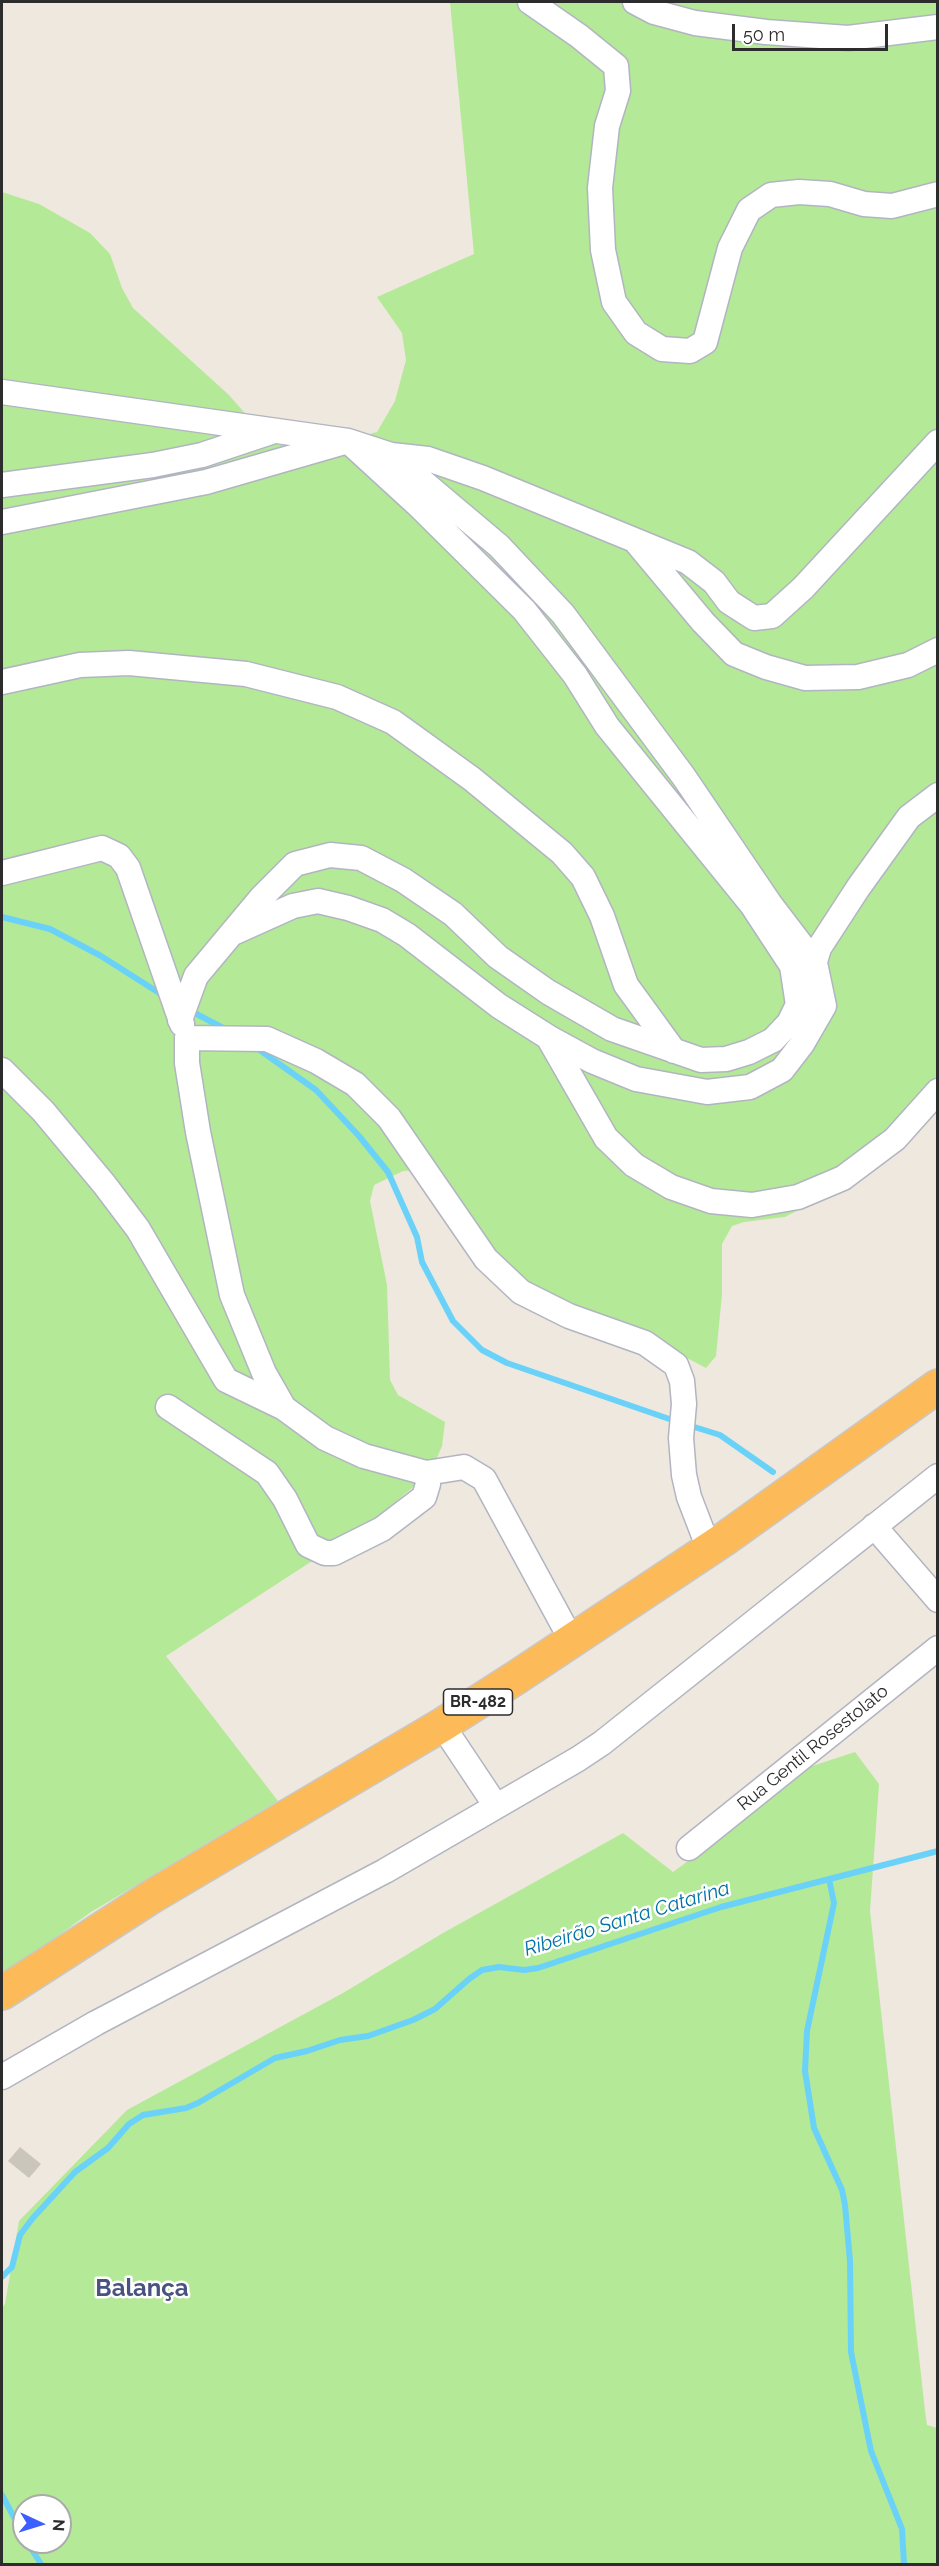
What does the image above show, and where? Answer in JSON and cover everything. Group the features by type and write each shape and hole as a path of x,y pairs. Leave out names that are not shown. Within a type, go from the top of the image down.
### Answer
{"highway":[{"name":"BR-482","path":"2,1993 151,1898 442,1725 572,1641 709,1549 938,1386"}],"street":[{"path":"530,2 579,36 616,66 618,92 608,126 600,188 603,250 615,302 636,333 663,349 690,351 705,342 730,248 749,210 771,195 799,192 830,194 864,204 892,206 938,194"},
{"path":"635,2 654,12 695,23 766,32 848,38 938,27"},
{"path":"2,392 348,441 391,455 428,459 483,478 688,562 714,582 729,602 754,618 772,616 803,588 938,442"},
{"path":"2,485 202,456 276,431"},
{"path":"2,522 206,482 348,441"},
{"path":"348,441 419,506 524,610 575,675 607,726 752,905 792,966 798,1005"},
{"path":"233,933 293,906 318,901 348,908 382,920 407,935 499,1006 592,1061 636,1079 707,1092 750,1087 782,1070 802,1044 824,1006 814,963 770,904 690,786 562,614 500,546 391,455"},
{"path":"635,542 703,622 734,654 766,667 805,678 858,677 908,665 938,650"},
{"path":"2,682 80,665 119,663 246,674 337,697 393,722 472,779 562,853 583,877 602,916 626,986 674,1051"},
{"path":"184,1029 196,976 262,897 295,864 330,855 361,858 403,880 453,914 498,957 548,992 612,1029 701,1060 726,1059 749,1052 773,1040 789,1023 819,948 909,817 938,795"},
{"path":"2,873 102,848 119,856 128,868 184,1029 198,1132 232,1295 264,1373 284,1408"},
{"path":"184,1029 267,1038 356,1084 389,1118 486,1259 521,1292 569,1316 645,1343 676,1365 682,1381 684,1404 681,1437 684,1475 689,1497 709,1549"},
{"path":"548,1037 606,1138 644,1171 671,1187 711,1201 752,1205 798,1197 843,1179 895,1139 938,1091"},
{"path":"2,1070 43,1112 104,1184 138,1229 226,1380 284,1408 325,1438 364,1456 426,1473 464,1467 484,1479 572,1641"},
{"path":"168,1407 267,1473 285,1499 308,1545 325,1553 334,1553 382,1529 424,1497 428,1484 426,1473"},
{"path":"2,2077 96,2023 385,1871 602,1743 938,1476"},
{"path":"873,1526 938,1600"},
{"name":"Rua Gentil Rosestolato","path":"689,1848 938,1648"},
{"path":"442,1725 496,1806"}],"green space":[{"path":"450,2 937,2 937,1095 848,1184 785,1217 744,1222 732,1226 722,1244 722,1294 716,1356 706,1368 659,1343 541,1295 493,1257 418,1170 403,1171 374,1185 370,1201 387,1285 390,1380 398,1395 445,1422 442,1446 433,1467 369,1524 166,1656 278,1801 91,1912 2,1976 2,192 39,204 90,233 110,254 122,288 133,308 229,395 268,440 335,444 377,432 395,401 406,360 402,333 377,297 474,254"},
{"path":"855,1752 879,1784 870,1911 925,2411 927,2425 937,2428 937,2564 2,2564 2,2308 5,2304 19,2221 127,2110 343,1993 443,1933 623,1833 673,1872 695,1856 791,1773"}],"building":[{"path":"20,2147 41,2164 29,2178 8,2161"}],"waterway":[{"path":"2,917 50,929 101,956 164,996"},
{"path":"189,1010 225,1029"},
{"path":"254,1046 316,1090 359,1136 388,1172 417,1237 422,1262 453,1321 482,1350 507,1363 678,1422"},
{"path":"688,1425 720,1435 773,1472"},
{"name":"Ribeirão Santa Catarina","path":"2,2277 12,2267 20,2235 32,2219 75,2172 108,2148 129,2124 143,2115 186,2108 198,2103 275,2058 340,2040 368,2036 413,2020 435,2009 482,1970 499,1967 524,1970 538,1968 721,1907 938,1851"},
{"path":"829,1879 834,1903 807,2031 805,2071 814,2128 842,2190 850,2261 851,2352 871,2451 902,2529 904,2564"},
{"name":"Ribeirão Santa Catarina","path":"2,2495 12,2514"},
{"name":"Ribeirão Santa Catarina","path":"35,2554 41,2564"}],"district":[{"name":"Balança","path":"142,2289"}]}
